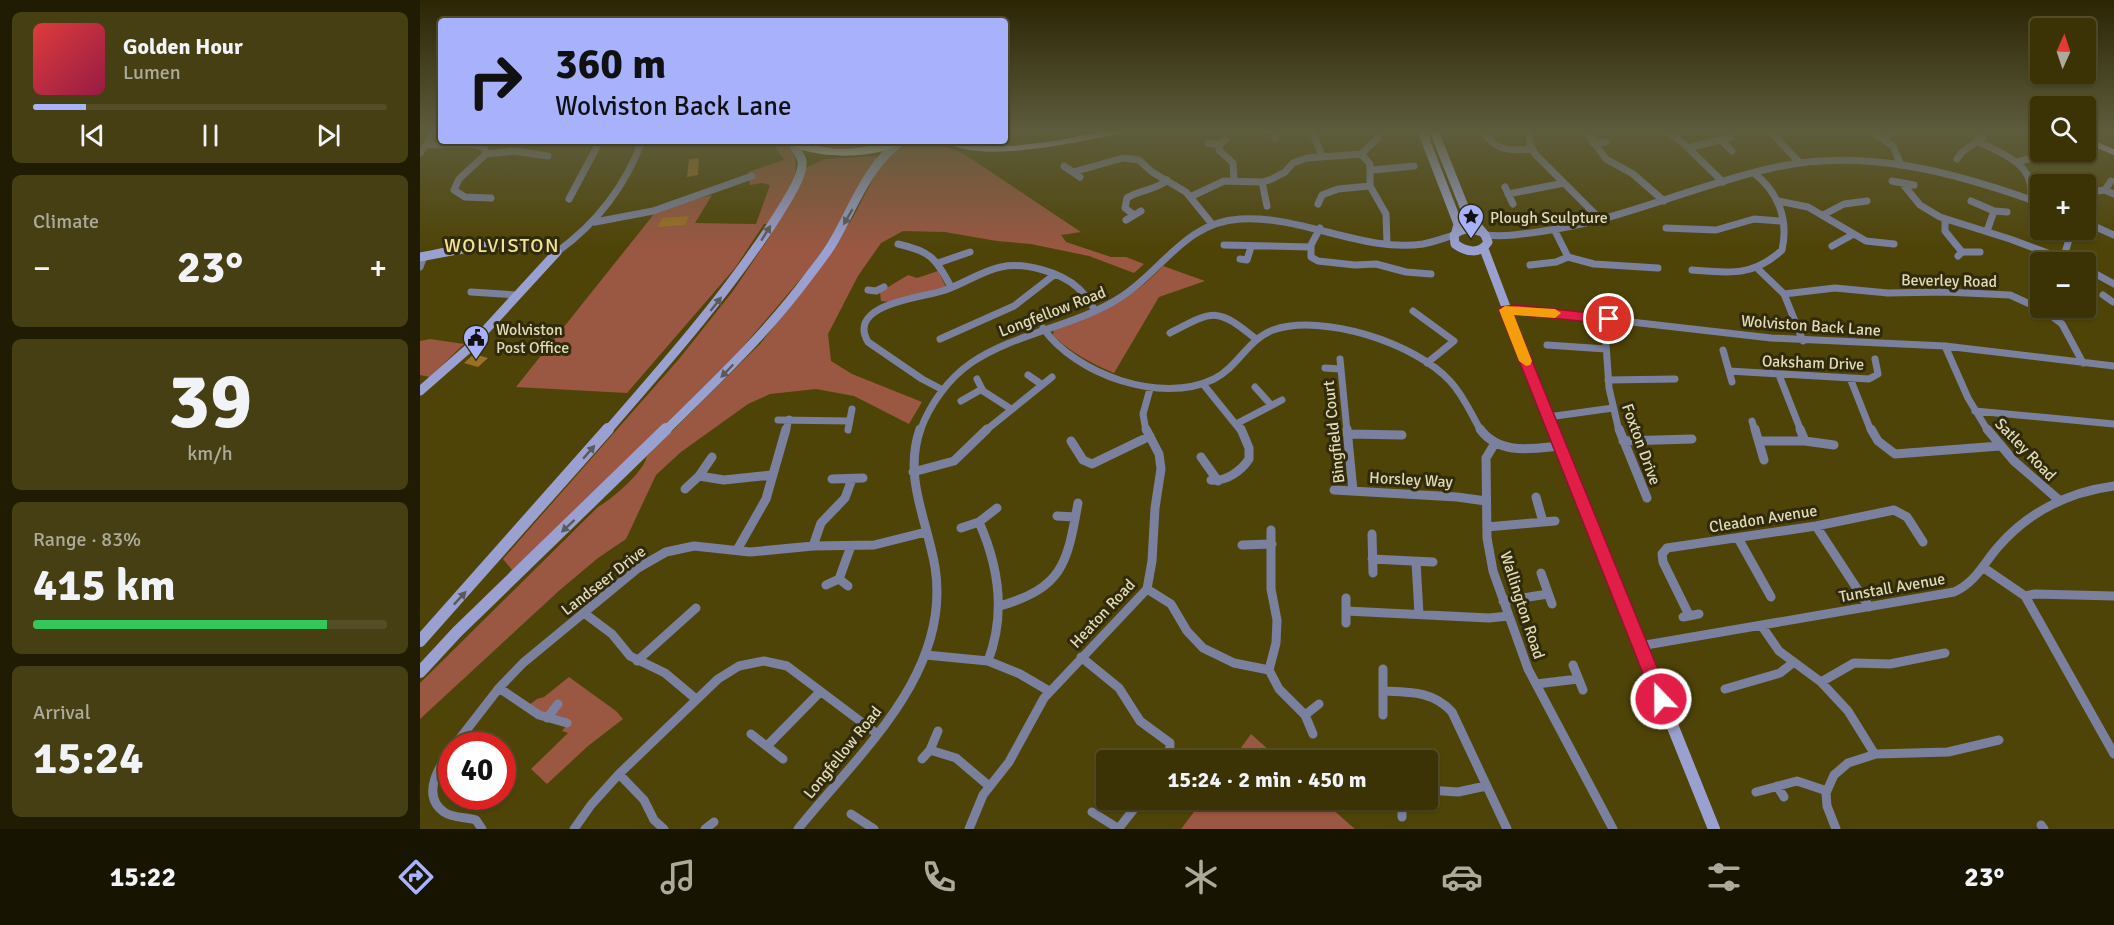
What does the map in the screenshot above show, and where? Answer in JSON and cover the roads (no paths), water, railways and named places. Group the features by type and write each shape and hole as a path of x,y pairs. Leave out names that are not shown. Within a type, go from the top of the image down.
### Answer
{"street":[{"path":"471,170 459,179 454,190 465,197 491,198"},
{"path":"569,199 585,170"},
{"path":"420,391 470,348 556,252 595,222 614,196 628,170"},
{"path":"420,641 698,326 761,242 800,170"},
{"path":"420,672 457,632 741,357 807,279 834,241 872,170"},
{"path":"1070,170 1080,177"},
{"path":"1073,172 1079,170"},
{"path":"1148,170 1190,197 1212,224"},
{"path":"1234,170 1234,180"},
{"path":"1190,197 1220,183 1234,180 1262,182 1278,177 1287,170"},
{"path":"1373,170 1370,186 1386,213 1387,243"},
{"path":"1437,170 1458,224 1453,239 1491,272"},
{"path":"1449,170 1467,214 1484,233 1488,242 1485,248 1505,310 1714,829"},
{"path":"1551,170 1602,221"},
{"path":"1626,170 1664,201"},
{"path":"1710,170 1723,182"},
{"path":"1455,233 1468,228 1504,237 1555,231 1602,221 1768,170"},
{"path":"1925,170 1962,177 2030,200"},
{"path":"1692,270 1704,274 1758,269 1782,250 1784,236 1778,201 1772,190 1754,173"},
{"path":"595,222 652,211 748,179"},
{"path":"1134,215 1125,208 1124,202 1128,197 1156,188 1167,180"},
{"path":"1892,181 1914,185"},
{"path":"2105,190 2111,181"},
{"path":"1262,182 1267,206"},
{"path":"1513,204 1507,190 1537,190 1564,183"},
{"path":"1902,183 1931,213 1945,221 1987,231 2044,252"},
{"path":"1313,191 1322,195 1338,189 1370,186"},
{"path":"2097,191 2105,190 2114,194"},
{"path":"562,192 573,191"},
{"path":"1318,204 1322,195"},
{"path":"1847,196 1853,203"},
{"path":"1255,198 1264,197"},
{"path":"1778,201 1808,207 1852,235 1866,241 1883,247 1894,244"},
{"path":"1823,215 1839,206 1867,201"},
{"path":"1971,201 1994,211 2007,212"},
{"path":"1126,220 1141,211"},
{"path":"1987,231 1994,211"},
{"name":"Longfellow Road","path":"798,829 876,733 914,681 926,656 939,600 937,572 912,471 913,455 923,422 943,390 967,367 992,349 1095,310 1136,287 1176,245 1212,224 1266,216 1387,243 1432,243 1461,248"},
{"path":"1666,228 1678,225 1716,230 1754,219 1781,221"},
{"path":"1945,221 1945,231 1960,254 1980,252"},
{"path":"2096,227 2114,235"},
{"path":"1320,228 1311,247 1311,257 1318,261 1355,265 1376,264 1431,273"},
{"path":"1555,231 1568,257"},
{"name":"Longfellow Road","path":"1432,243 1455,233"},
{"path":"1832,246 1852,235"},
{"path":"1461,248 1478,251 1504,237"},
{"path":"909,246 914,239"},
{"path":"1840,242 1847,247"},
{"path":"898,244 928,251 938,263 951,287"},
{"path":"1224,245 1237,244 1251,247 1285,244 1311,247"},
{"path":"420,267 422,257 484,246 553,249 556,252"},
{"path":"1239,259 1247,260 1251,247"},
{"path":"938,263 956,254 970,252"},
{"path":"1530,265 1539,260 1564,260 1568,257 1594,264 1658,268"},
{"path":"943,390 918,378 868,344 865,326 881,306 926,296 991,270 1010,265 1028,266 1054,275 1078,288 1095,310"},
{"path":"1649,267 1651,275"},
{"path":"1758,269 1784,294 1803,341"},
{"path":"2096,274 2114,284"},
{"path":"940,339 959,328 989,320 1029,298 1054,275"},
{"path":"881,306 872,291 884,287"},
{"name":"Beverley Road","path":"1784,294 1835,288 1888,293 1946,292 2010,296 2045,311 2062,324 2083,363"},
{"path":"471,292 517,295"},
{"path":"2103,296 2114,301"},
{"path":"2105,307 2114,301"},
{"name":"Wolviston Back Lane","path":"1505,310 1517,309 1803,341 1945,346 2114,366"},
{"path":"1413,311 1443,333 1457,338 1427,363"},
{"path":"1170,333 1203,316 1221,314 1235,320 1256,339"},
{"path":"1043,328 1057,347 1072,359 1103,373 1150,389 1173,390 1203,384 1229,369 1256,339 1271,330 1288,327 1342,329 1391,342 1427,363 1461,393 1470,406 1481,432 1494,443 1516,450 1559,446"},
{"name":"Foxton Drive","path":"1605,329 1608,380 1613,408 1623,441 1647,498"},
{"path":"1547,345 1606,349"},
{"name":"Satley Road","path":"1945,346 1975,411 2000,446 2043,488 2060,501"},
{"path":"1723,350 1732,382"},
{"name":"Bingfield Court","path":"1340,359 1353,491"},
{"name":"Oaksham Drive","path":"1729,371 1850,378 1876,377 1879,370 1875,359"},
{"name":"Bingfield Court","path":"1325,368 1340,369"},
{"path":"1028,375 1041,384"},
{"path":"1779,375 1805,441"},
{"path":"912,471 935,468 954,461 1011,409 1052,377"},
{"path":"1850,378 1875,438 1882,447 1895,454 2000,446"},
{"path":"977,379 982,389 1011,409"},
{"path":"1608,380 1675,379"},
{"path":"1201,457 1214,481 1243,468 1250,458 1251,449 1249,441 1203,384"},
{"path":"1255,387 1271,405"},
{"path":"961,401 982,389"},
{"name":"Heaton Road","path":"969,829 977,806 989,786 1009,762 1049,691 1147,588 1151,568 1154,512 1161,470 1158,451 1145,429 1143,414 1150,389"},
{"path":"1236,424 1282,400"},
{"path":"1548,417 1613,408"},
{"path":"848,430 852,409"},
{"path":"1975,411 2114,424"},
{"path":"737,550 763,506 789,419"},
{"path":"778,420 850,421"},
{"path":"1752,422 1764,460"},
{"path":"1379,423 1379,433"},
{"path":"1349,434 1402,435"},
{"path":"1071,441 1083,460 1092,464 1150,436"},
{"path":"1623,441 1693,440"},
{"path":"1758,441 1805,441 1834,445"},
{"name":"Wallington Road","path":"1494,443 1486,458 1487,527 1490,556 1503,601 1524,660 1613,829"},
{"path":"685,489 699,476 712,457"},
{"path":"699,476 724,480 772,475"},
{"path":"813,546 821,524 845,498 852,478"},
{"path":"832,479 863,478"},
{"name":"Tunstall Avenue","path":"1640,646 1954,592 1968,586 2006,537 2031,519 2076,494 2112,489"},
{"name":"Horsley Way","path":"1334,490 1457,497 1486,501"},
{"path":"1536,497 1543,522"},
{"path":"1000,606 1031,597 1041,591 1056,576 1065,561 1078,503"},
{"name":"Cleadon Avenue","path":"1690,615 1663,562 1662,554 1667,548 1816,526 1895,506 1907,517 1924,541"},
{"path":"962,528 979,522 997,508"},
{"path":"1058,516 1075,517"},
{"path":"1487,527 1555,520"},
{"path":"979,522 985,534 994,569 1000,606 996,641 988,661"},
{"path":"1816,526 1869,607"},
{"path":"1271,530 1271,588 1277,620 1276,643 1269,670 1279,689 1305,715 1313,734"},
{"name":"Landseer Drive","path":"466,732 499,688 523,663 638,568 666,552 694,546 765,551 813,546 851,546 883,543 926,531"},
{"path":"1372,534 1373,573"},
{"path":"1738,538 1772,596"},
{"path":"1242,545 1272,544"},
{"path":"826,585 839,579 851,546"},
{"path":"1372,559 1433,562"},
{"path":"1416,562 1419,614"},
{"path":"1984,568 2025,596 2114,754"},
{"path":"1541,573 1552,603"},
{"path":"839,579 848,586"},
{"path":"1147,588 1174,607 1186,630 1201,646 1232,663 1269,670"},
{"path":"1503,601 1548,594"},
{"path":"2025,596 2035,594 2114,596"},
{"path":"1346,598 1346,623"},
{"path":"636,661 696,608"},
{"path":"1346,611 1489,618 1508,616"},
{"path":"584,613 612,634 636,661 665,673 696,699"},
{"path":"1761,625 1779,651 1821,682 1852,716 1874,753"},
{"path":"1821,682 1854,663 1881,665 1945,653"},
{"path":"926,656 988,661 1020,674 1049,691"},
{"path":"1081,657 1119,688 1140,721 1170,744 1171,750"},
{"path":"574,829 591,805 619,774 696,699 728,672 752,662 764,661 787,666 876,733"},
{"path":"1725,689 1780,673 1794,662"},
{"path":"1573,665 1583,690"},
{"path":"1383,669 1383,715"},
{"path":"1536,684 1578,679"},
{"path":"499,688 533,712 567,723"},
{"path":"1383,691 1424,693 1436,696 1445,703 1452,712 1507,829"},
{"path":"767,746 819,692"},
{"path":"547,718 558,704"},
{"path":"1305,715 1319,704"},
{"path":"922,759 930,750 938,731"},
{"path":"751,734 783,759"},
{"path":"1836,829 1826,803 1827,791 1838,770 1851,760 1874,753 1940,754 1999,740"},
{"path":"930,750 947,753 962,760 989,786"},
{"name":"Landseer Drive","path":"438,773 433,782 433,797 438,807"},
{"path":"619,774 644,800 654,820 664,829"},
{"path":"1756,792 1797,781 1827,791"},
{"path":"1438,791 1458,792 1486,786"},
{"path":"1778,786 1784,797"},
{"name":"Landseer Drive","path":"442,810 476,820 482,829"},
{"path":"1092,813 1119,829 1133,810"},
{"path":"1402,810 1402,817"},
{"path":"851,814 872,829"}],"place":[{"name":"Plough Sculpture","path":"1471,240"},
{"name":"Wolviston Post Office","path":"476,361"}],"district":[{"name":"WOLVISTON","path":"502,245"}]}
